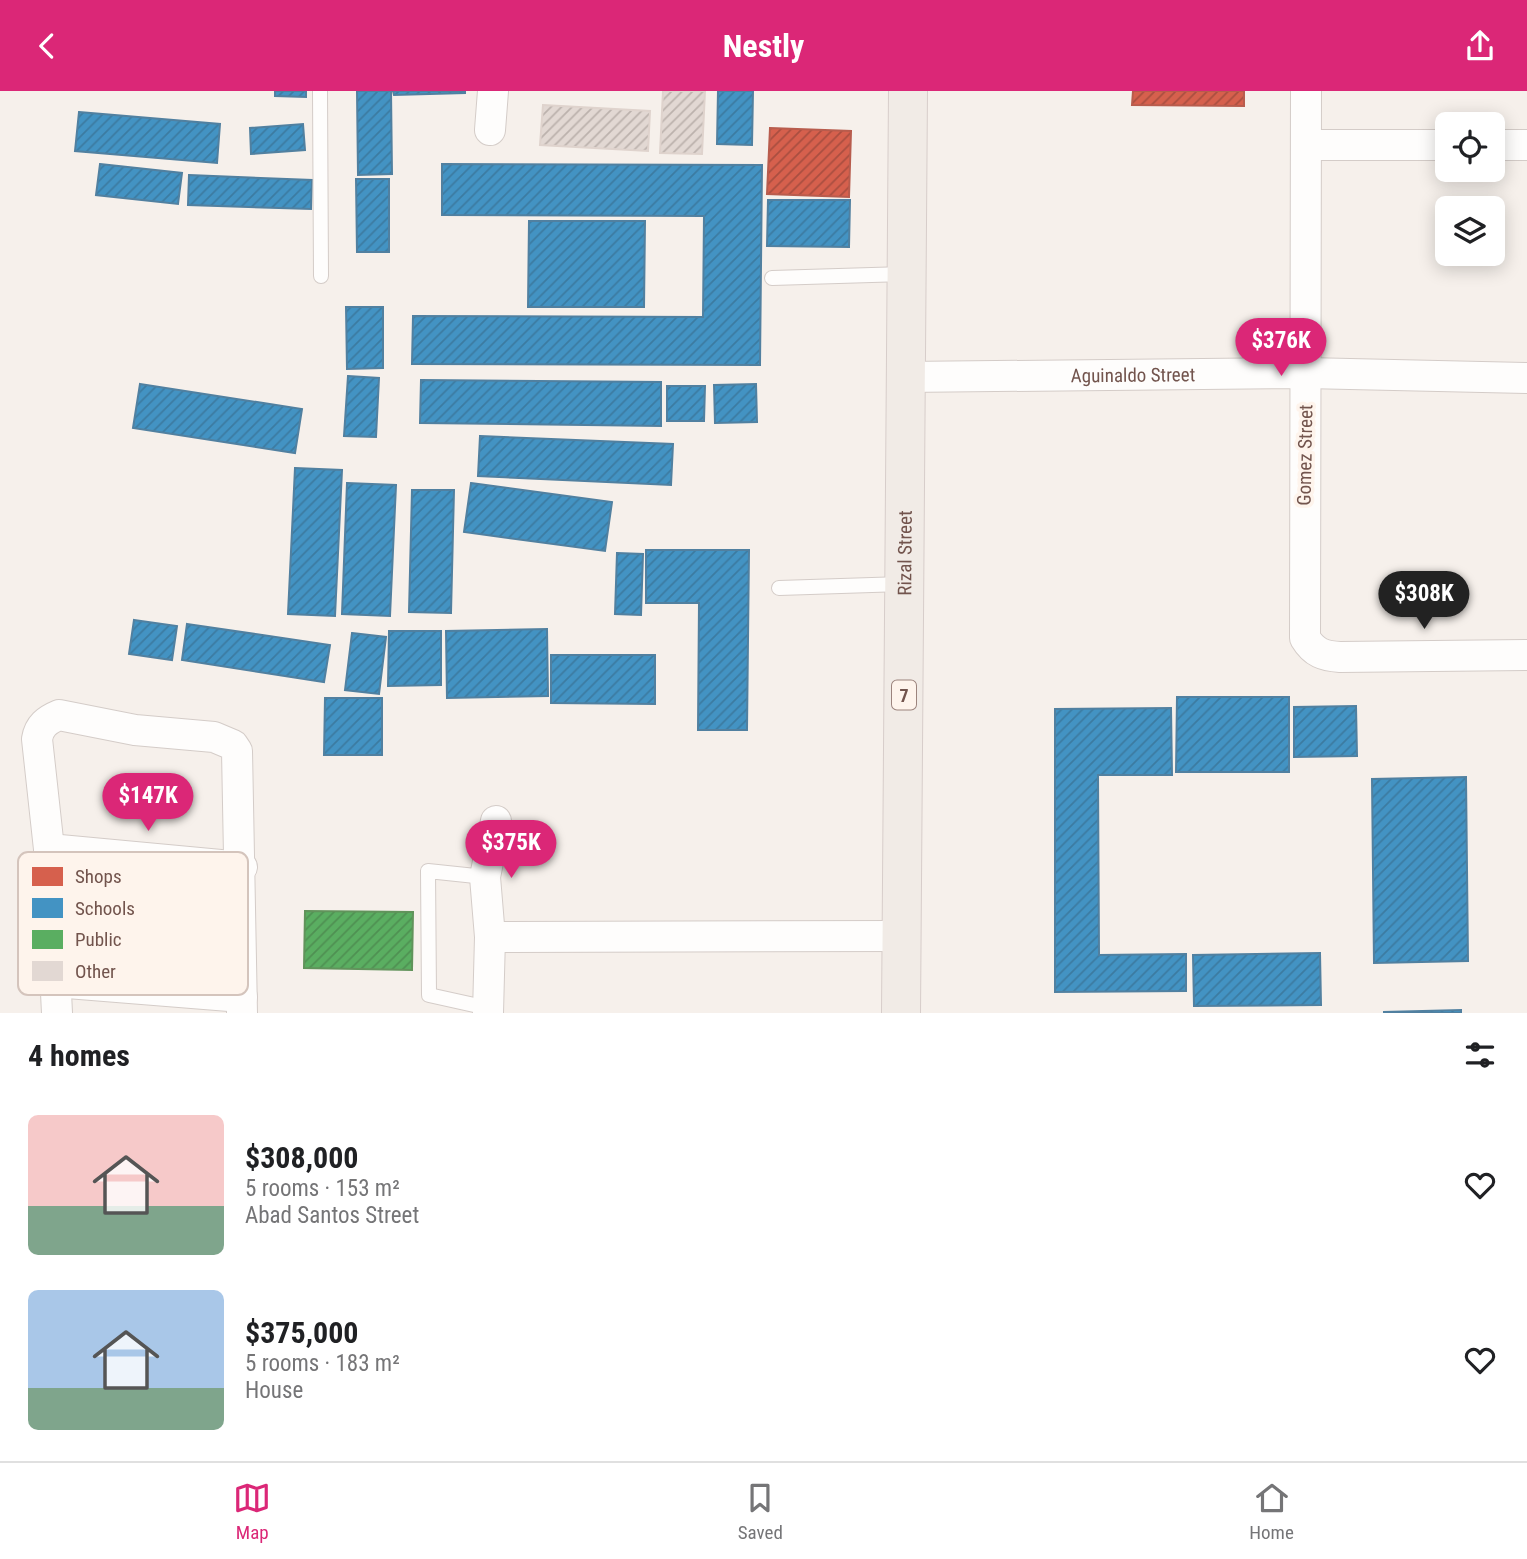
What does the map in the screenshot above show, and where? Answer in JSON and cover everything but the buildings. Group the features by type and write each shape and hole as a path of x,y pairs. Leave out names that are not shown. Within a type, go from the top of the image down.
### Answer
{"main road":[{"name":"Rizal Street","path":"901,1013 908,91"}],"street":[{"path":"490,130 493,91"},
{"name":"Gomez Street","path":"1306,91 1308,145 1303,626 1311,649 1327,656 1340,657 1527,655"},
{"path":"1308,145 1435,145"},
{"path":"1505,145 1527,145"},
{"name":"Aguinaldo Street","path":"905,377 1306,373 1527,378"},
{"path":"49,852 37,739 38,731 48,720 60,715 135,730 214,737 233,745 237,751 241,852"},
{"path":"488,1011 490,937 485,877 496,821"},
{"path":"49,849 81,852"},
{"path":"490,937 901,936"},
{"path":"56,995 57,1013"},
{"path":"161,995 242,1005"}],"lane":[{"path":"320,91 321,276"},
{"path":"772,278 905,274"},
{"path":"779,588 904,584"},
{"path":"485,877 428,871 429,995 488,1011"}]}
